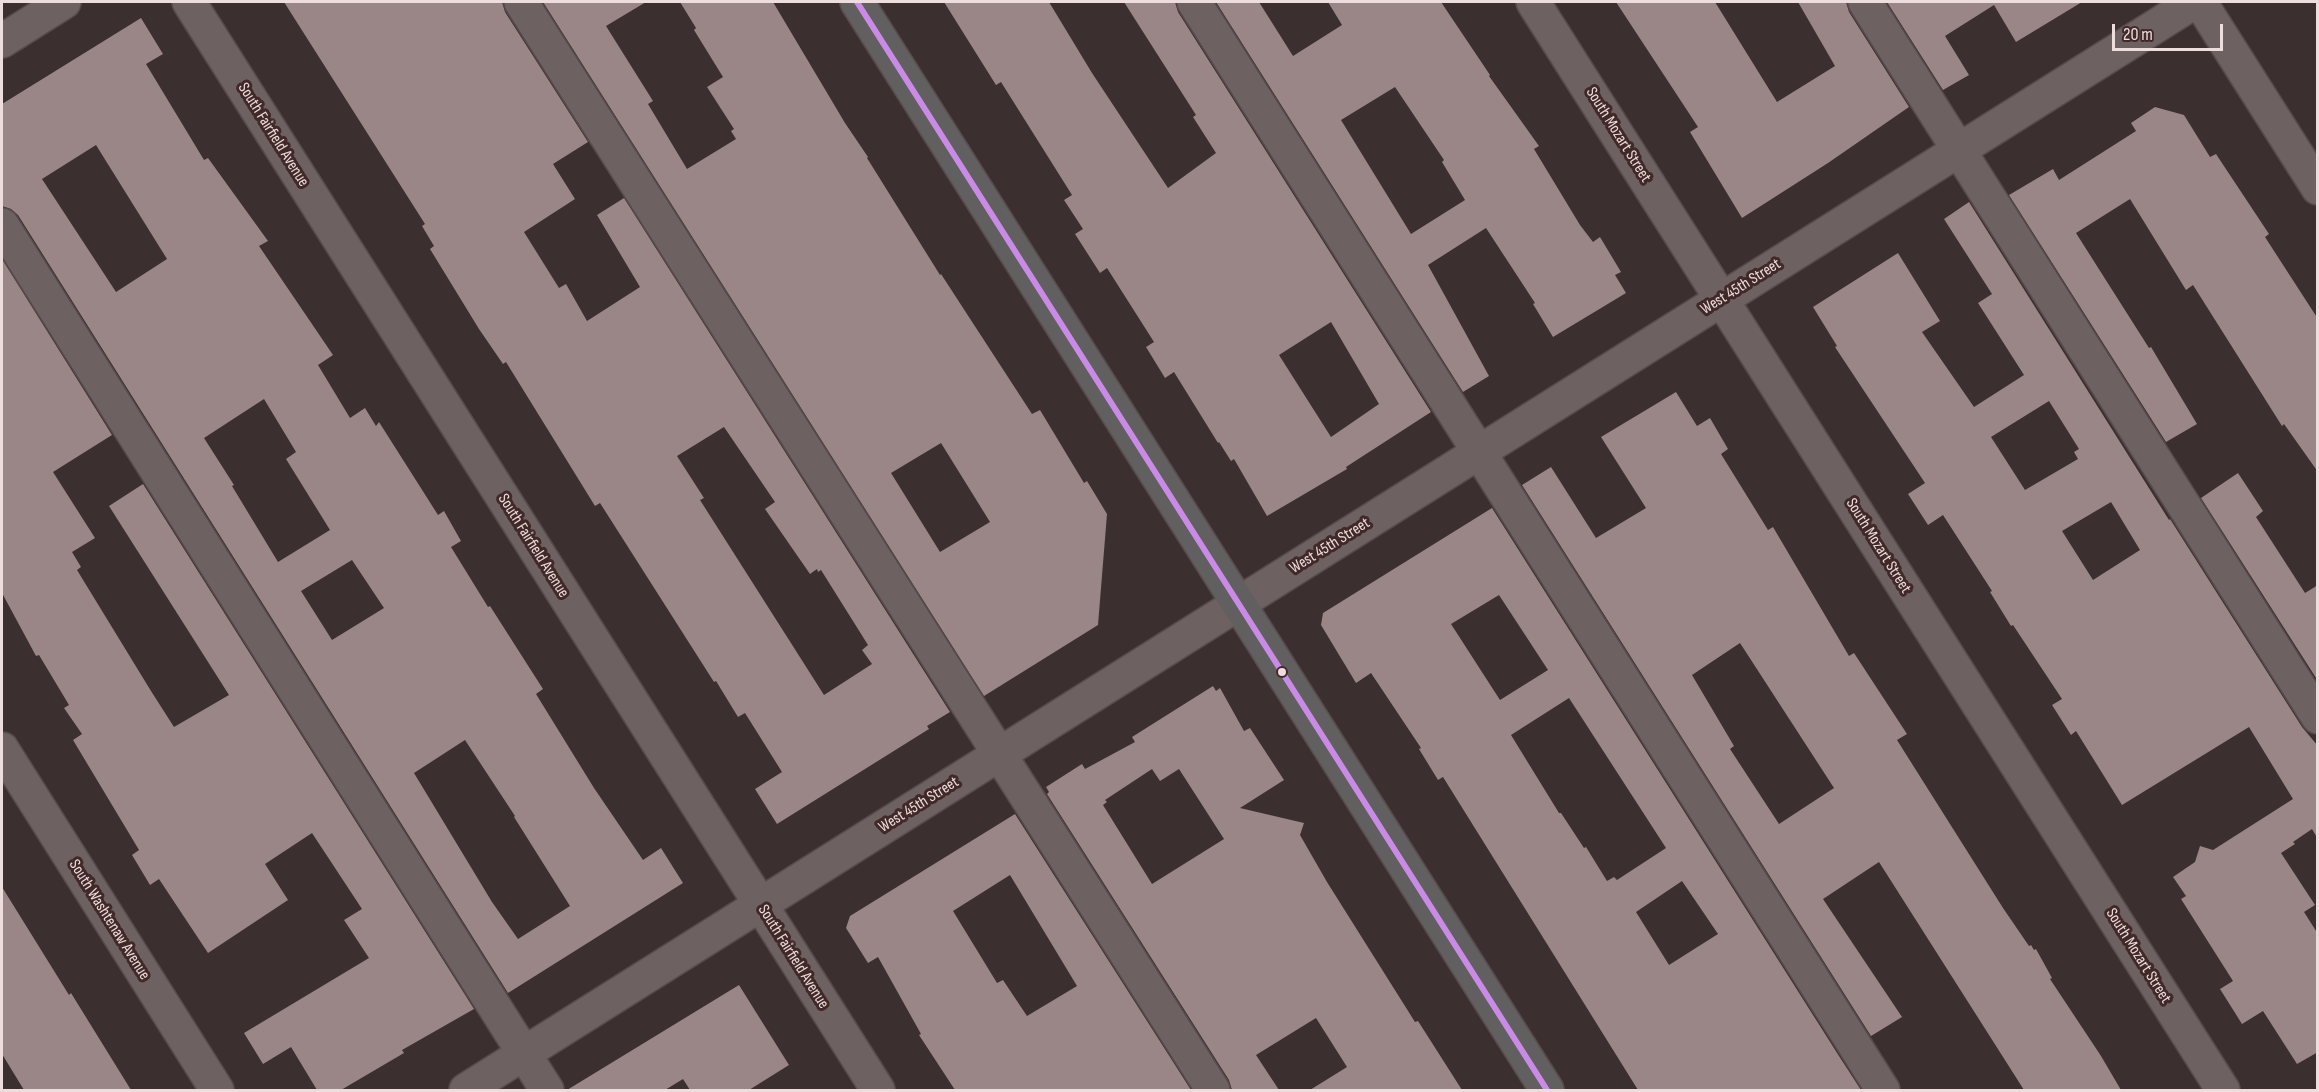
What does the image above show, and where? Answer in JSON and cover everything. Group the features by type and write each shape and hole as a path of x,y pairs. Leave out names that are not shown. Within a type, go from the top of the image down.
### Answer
{"main road":[{"path":"857,2 1547,1090"}],"street":[{"path":"2,41 64,2"},
{"name":"South Fairfield Avenue","path":"189,2 878,1090"},
{"path":"521,2 1213,1090"},
{"path":"1194,2 1883,1090"},
{"name":"South Mozart Street","path":"1533,2 2223,1090"},
{"path":"1865,2 2318,717"},
{"name":"West 45th Street","path":"466,1090 2194,2"},
{"path":"2200,2 2318,188"},
{"path":"2,225 547,1090"},
{"name":"South Washtenaw Avenue","path":"2,749 217,1090"}],"building":[{"path":"284,2 502,2 505,12 588,142 553,164 575,199 524,232 559,288 566,284 587,321 640,287 597,215 624,198 950,712 927,726 929,729 777,824 755,789 782,772 745,713 738,717 716,681 714,682 600,503 595,506 506,362 503,364 479,329 430,249 434,246 422,226 425,224","holes":["724,427 775,502 765,509 810,574 817,569 818,572 821,570 868,645 862,650 872,664 824,695 700,500 704,498 677,456"]},
{"path":"543,2 646,2 606,26 653,101 648,104 687,169 736,139 731,131 734,129 707,87 723,77 680,2 773,2 940,275 1032,414 1040,410 1084,483 1087,481 1107,514 1098,625 984,696","holes":["941,443 990,522 940,552 891,473"]},
{"path":"944,2 1049,2 1092,73 1168,188 1216,153 1193,117 1196,115 1124,2 1175,2 1178,12 1431,412 1346,467 1347,469 1267,516 1234,459 1231,461 1218,443 1174,372 1165,378 1146,347 1154,342 1107,268 1100,273 1075,234 1083,229 1064,200 1072,195 1001,82 996,85","holes":["1331,322 1379,404 1331,437 1279,355"]},
{"path":"1216,2 1259,2 1293,56 1342,25 1328,2 1441,2 1489,76 1539,146 1534,149 1580,225 1593,242 1600,237 1621,272 1615,275 1626,293 1553,337 1533,304 1535,303 1486,228 1428,265 1489,376 1463,392","holes":["1395,87 1444,160 1442,162 1465,200 1411,234 1341,120"]},
{"path":"1616,2 1715,2 1777,102 1835,66 1798,2 1846,2 1849,12 1909,107 1828,163 1742,218 1690,132 1698,127"},
{"path":"1887,2 2082,2 2016,42 1994,5 1945,36 1969,75 1943,90"},
{"path":"141,18 163,54 146,64 204,160 208,158 268,241 259,246 333,355 318,365 350,418 365,408 376,426 379,422 438,515 444,511 461,541 451,547 543,689 536,694 594,788 643,860 661,848 683,883 508,993 18,215 2,206 2,104","holes":["96,145 167,259 116,292 42,179","264,399 296,452 286,459 330,530 278,562 204,438","352,560 384,608 332,640 301,591","465,740 570,906 518,939 492,902 414,773"]},
{"path":"2155,107 2184,115 2210,157 2216,154 2269,234 2265,237 2318,319 2318,472 2284,424 2282,426 2193,285 2186,290 2130,199 2076,233 2149,348 2151,347 2197,424 2166,442 2009,195 2053,169 2059,180 2136,131 2131,123"},
{"path":"1969,202 2169,520 2302,727 2318,746 2318,839 2312,829 2281,853 2315,905 2304,912 2318,934 2318,1052 2297,1064 2263,1011 2242,1024 2220,989 2233,981 2181,899 2186,896 2173,877 2195,862 2200,846 2213,850 2293,799 2249,727 2122,805 2076,731 2071,735 2052,705 2062,699 2013,625 2011,626 1990,592 1992,591 1943,515 1928,525 1908,494 1925,483 1835,347 1837,346 1813,307 1898,253 1940,321 1922,332 1974,407 2024,375 1978,303 1992,294 1944,219","holes":["2049,401 2079,449 2074,452 2078,459 2025,490 1991,437","2111,502 2140,550 2093,580 2062,531"]},
{"path":"2,259 112,435 53,472 95,538 72,552 81,567 77,570 151,691 174,727 229,695 109,506 143,484 474,1009 402,1050 404,1053 341,1090 317,1090 291,1047 263,1064 244,1033 369,958 344,920 362,909 312,833 265,864 288,900 208,953 159,879 150,885 132,855 139,850 73,740 82,734 64,708 69,705 39,655 36,656 2,593"},
{"path":"1676,392 1697,426 1710,418 1728,449 1721,454 1768,530 1773,527 1849,656 1854,653 1907,734 1897,740 2003,908 2029,946 2036,949 2052,978 2050,979 2121,1090 2024,1090 1879,862 1823,899 1902,1017 1871,1036 1522,485 1551,467 1596,538 1646,508 1601,437","holes":["1740,643 1834,788 1779,824 1730,749 1734,746 1692,675"]},
{"path":"2238,473 2263,511 2256,517 2305,593 2318,585 2318,681 2201,498"},
{"path":"1492,508 1861,1090 1638,1090 1443,777 1438,780 1419,749 1421,748 1371,673 1356,683 1321,625 1323,613","holes":["1499,595 1548,670 1500,700 1451,624","1569,698 1666,848 1617,880 1614,877 1607,881 1586,847 1584,848 1559,813 1511,735","1682,881 1718,934 1669,965 1636,912"]},
{"path":"1213,686 1216,691 1220,688 1244,731 1250,728 1284,780 1240,808 1304,823 1300,835 1327,882 1415,1022 1418,1021 1462,1090 1310,1090 1347,1067 1316,1018 1256,1055 1279,1090 1232,1090 1229,1080 1047,794 1049,792 1046,787 1082,764 1085,769 1135,742 1132,737","holes":["1152,769 1160,781 1179,769 1224,839 1152,884 1103,805 1107,802 1105,800"]},
{"path":"1015,814 1191,1090 955,1090 919,1035 921,1034 878,957 868,963 846,928 850,916","holes":["1010,875 1077,986 1027,1016 1003,980 997,983 953,911"]},
{"path":"2,887 131,1090 24,1090 2,1054"},
{"path":"739,985 789,1065 749,1090 690,1090 683,1079 665,1090 567,1090"}],"transit line":[{"path":"857,2 1547,1090"}]}
